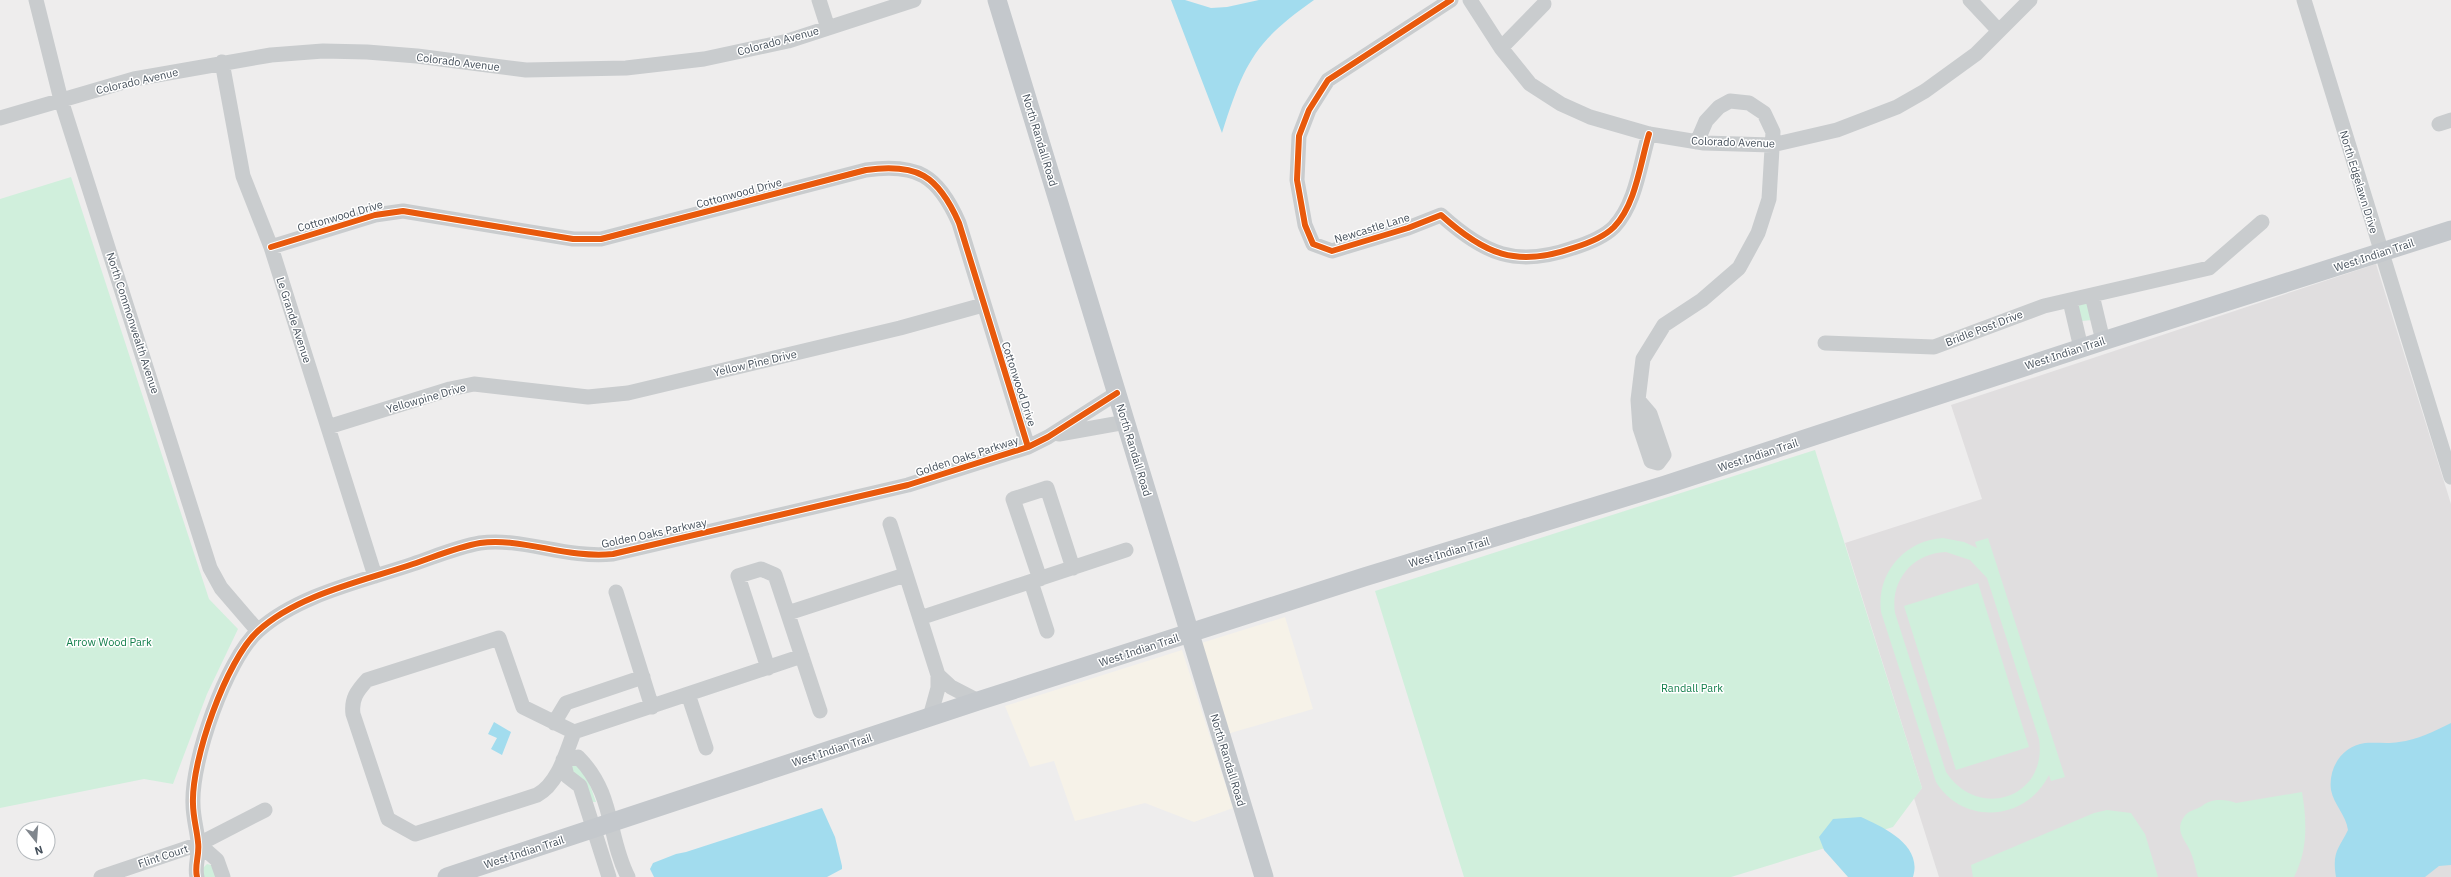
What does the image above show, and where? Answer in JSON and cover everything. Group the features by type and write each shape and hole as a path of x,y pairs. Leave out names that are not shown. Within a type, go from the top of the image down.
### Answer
{"main road":[{"name":"North Randall Road","path":"997,0 1264,877"},
{"name":"West Indian Trail","path":"447,877 978,701 1190,633 1665,485 2081,348 2451,230"}],"street":[{"name":"North Commonwealth Avenue","path":"36,0 61,100 210,568 221,588 258,631"},
{"path":"819,0 828,28"},
{"name":"Colorado Avenue","path":"0,118 134,79 222,62 271,55 323,51 417,56 526,70 626,68 704,59 788,41 914,0"},
{"name":"Newcastle Lane","path":"1451,0 1328,80 1309,110 1299,136 1297,180 1305,225 1313,244 1332,251 1408,228 1441,215 1464,236 1487,249 1518,258 1551,256 1586,244 1614,228 1630,202 1649,134"},
{"name":"Colorado Avenue","path":"1470,0 1501,48 1530,84 1561,104 1590,117 1649,134 1697,142 1772,145 1837,130 1897,107 1950,74 1976,54 2030,0"},
{"path":"1970,0 1999,31"},
{"name":"North Edgelawn Drive","path":"2304,0 2380,252 2451,477"},
{"path":"1501,48 1544,4"},
{"name":"Le Grande Avenue","path":"222,62 243,176 271,247 375,576"},
{"path":"1665,485 1658,463 1650,461 1640,428 1638,400 1643,358 1664,325 1702,300 1739,268 1758,233 1769,198 1772,125 1764,113 1749,103 1730,101 1719,107 1706,121 1697,142"},
{"name":"Cottonwood Drive","path":"271,247 375,215 403,211 573,239 601,239 866,170 890,167 913,170 928,178 940,189 951,206 959,223 983,305 1028,446"},
{"name":"Bridle Post Drive","path":"1825,343 1934,347 2020,313 2209,268 2262,222"},
{"path":"2092,295 2103,341"},
{"path":"2070,300 2081,348"},
{"name":"Yellow Pine Drive","path":"525,389 588,397 628,393 900,328 983,305"},
{"name":"Yellowpine Drive","path":"328,427 450,389 474,384 525,389"},
{"name":"Golden Oaks Parkway","path":"198,877 195,870 199,844 193,804 199,760 232,667 240,652 258,631 288,609 375,576 460,548 492,542 580,555 629,551 908,485 1028,446 1048,437 1117,393"},
{"name":"Golden Oaks Parkway","path":"1048,437 1126,422"},
{"path":"1047,631 1013,499 1047,488 1073,568"},
{"path":"890,524 938,675 938,688 930,717"},
{"path":"920,618 1126,550"},
{"path":"768,668 738,576 761,569 775,575 820,711"},
{"path":"788,613 905,575"},
{"path":"616,592 652,707"},
{"path":"574,732 563,760 546,790 416,834 388,819 353,714 352,705 357,691 367,680 499,638 520,703 528,711 574,732 802,656"},
{"path":"938,675 951,687 978,701"},
{"path":"554,723 566,703 643,677"},
{"path":"688,694 706,748"},
{"path":"563,760 578,757 589,768 604,797 617,845 628,877"},
{"path":"563,760 567,776 580,786 609,877"},
{"name":"Flint Court","path":"101,877 199,844 265,810"},
{"path":"199,844 217,860 223,877"}],"shaded area":[{"path":"2376,264 2451,504 2451,877 1939,877 1914,798 1922,788 1845,543 1982,499 1951,405"},
{"path":"1285,617 1313,709 1227,734 1198,644"},
{"path":"1182,650 1233,808 1194,822 1145,803 1075,821 1054,761 1030,767 1005,706"}],"green space":[{"name":"Arrow Wood Park","path":"71,177 209,599 238,629 207,694 173,784 144,779 0,808 0,199"},
{"path":"2081,302 2090,303 2092,320 2082,321 2077,309"},
{"name":"Randall Park","path":"1815,450 1922,788 1893,827 1731,877 1464,877 1375,591"},
{"path":"1943,538 1964,542 1977,548 1975,542 1988,538 2065,777 2051,781 2049,775 2039,790 2026,801 2011,809 1995,812 1978,811 1962,806 1948,796 1936,782 1881,612 1883,584 1888,572 1905,552 1929,540","holes":["1946,552 1970,560 1987,578 2039,739 2039,759 2033,776 2022,788 2008,796 1992,799 1975,796 1960,787 1946,772 1895,613 1894,601 1900,579 1906,570 1914,563 1923,557"]},
{"path":"1978,583 2029,747 1956,770 1904,606"},
{"path":"571,762 585,771 596,802 593,802 570,771"},
{"path":"2302,792 2305,814 2305,836 2302,857 2294,877 2198,877 2191,852 2183,838 2180,828 2182,821 2188,813 2214,800 2223,800 2236,803"},
{"path":"2107,810 2131,813 2145,834 2158,877 1973,877 1971,865 2094,813"},
{"path":"207,864 211,865 217,877 204,877 203,868"}],"water":[{"path":"1171,0 1185,0 1211,8 1227,7 1259,0 1314,0 1277,29 1264,42 1254,56 1237,89 1222,133"},
{"path":"494,722 511,732 502,755 491,749 497,738 488,734"},
{"path":"2451,723 2451,865 2439,866 2425,877 2336,877 2335,856 2348,830 2331,790 2332,774 2338,759 2343,753 2357,745 2365,743 2391,743 2406,741 2426,735"},
{"path":"822,808 835,837 842,866 842,869 827,877 654,877 650,869 653,863 676,854"},
{"path":"1861,817 1890,832 1907,847 1915,866 1913,877 1848,877 1824,850 1819,837 1833,819"}],"cycle path":[{"path":"1451,0 1328,80 1309,110 1299,136 1297,180 1305,225 1313,244 1332,251 1408,228 1441,215 1472,239 1487,248 1502,254 1518,257 1534,257 1553,254 1578,246 1595,240 1605,234 1614,227 1621,218 1632,195 1649,134"},
{"path":"271,247 375,215 403,211 573,239 601,239 866,170 884,168 912,171 924,176 934,183 943,193 959,223 1028,447"},
{"path":"197,877 196,868 198,847 193,809 194,785 204,738 223,687 234,664 246,645 258,631 274,618 311,598 352,583 480,543 512,543 578,554 613,554 908,485 1028,447 1048,437 1117,393"}]}
